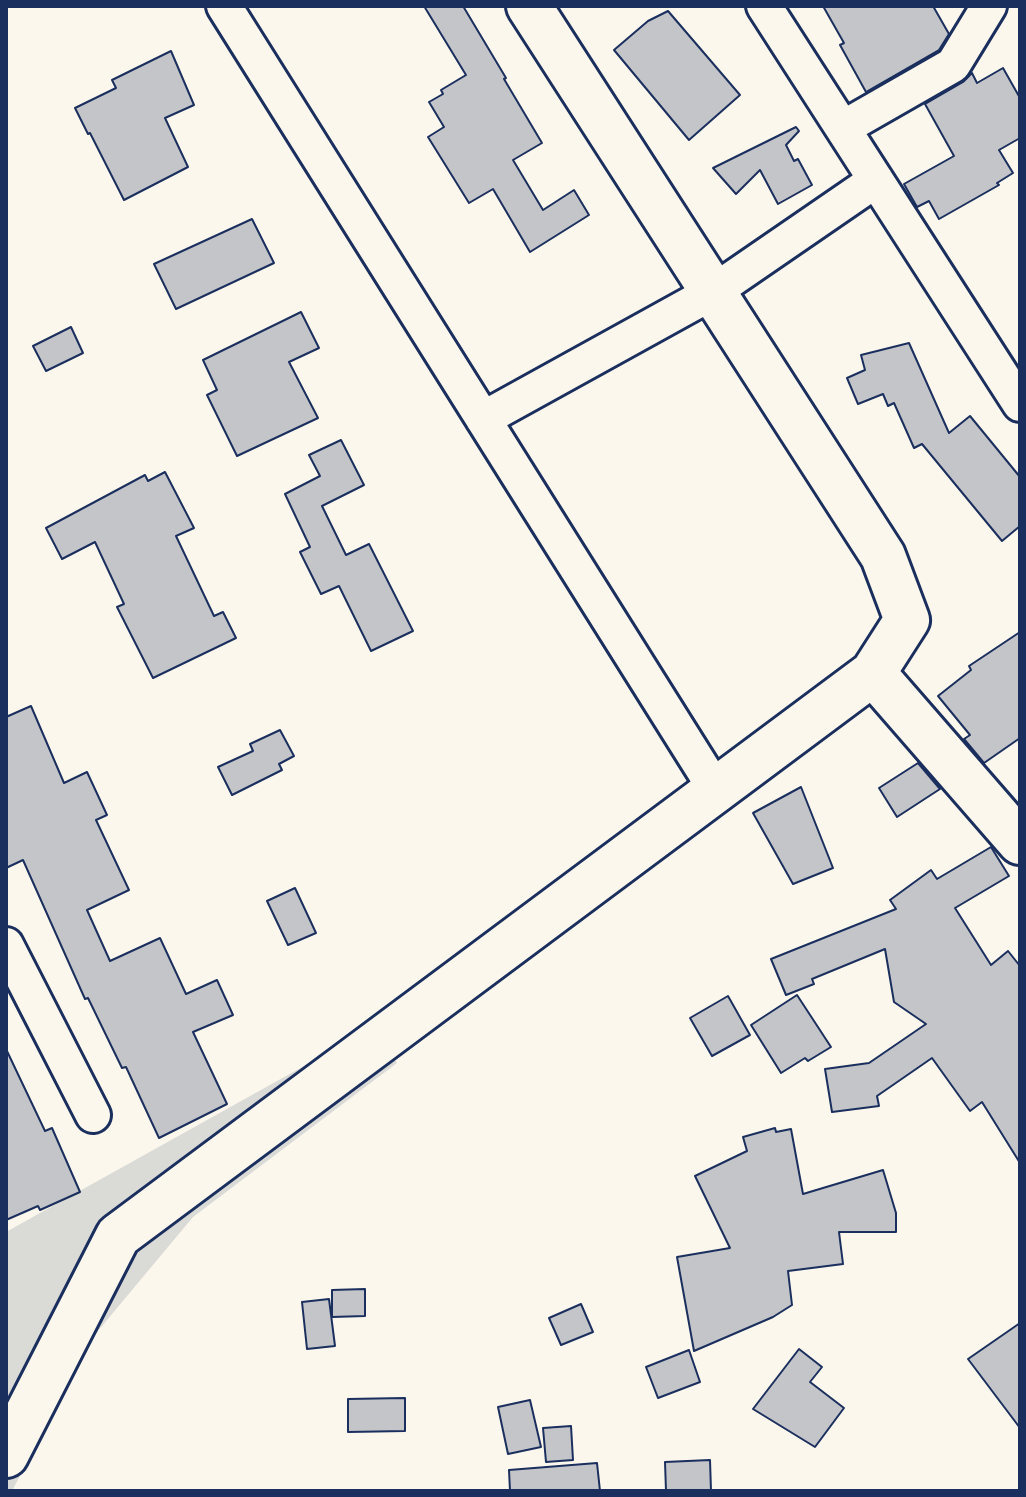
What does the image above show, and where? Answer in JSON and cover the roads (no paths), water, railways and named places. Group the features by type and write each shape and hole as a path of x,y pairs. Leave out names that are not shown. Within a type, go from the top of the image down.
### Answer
{"street":[{"path":"224,6 716,790"},
{"path":"6,1455 118,1236 873,673 907,620 883,556 529,6"},
{"path":"764,6 1020,404"},
{"path":"843,128 953,65 989,6"},
{"path":"483,419 713,292 876,180"},
{"path":"873,673 1020,842"},
{"path":"6,945 93,1115"}]}
